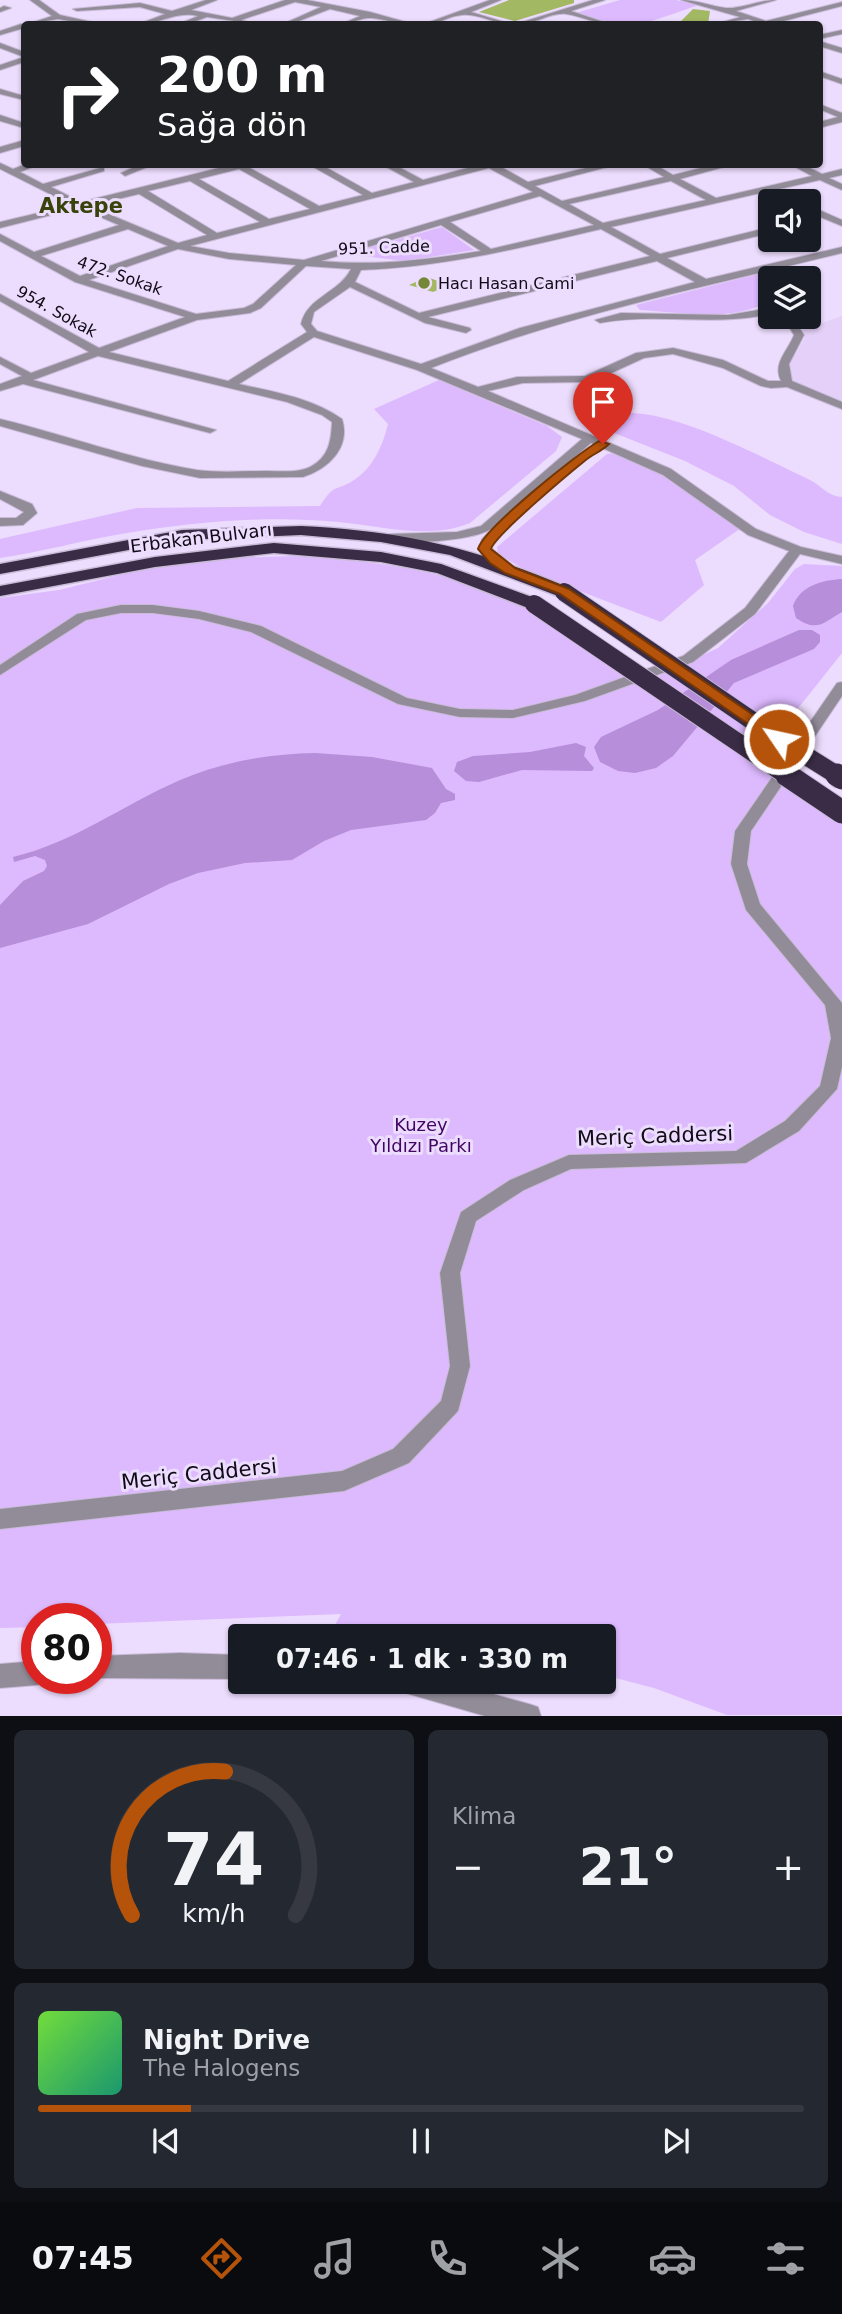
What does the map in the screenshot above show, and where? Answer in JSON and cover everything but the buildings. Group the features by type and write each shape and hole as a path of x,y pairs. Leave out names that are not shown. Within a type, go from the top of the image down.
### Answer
{"highway":[{"name":"Erbakan Bulvarı","path":"0,569 147,540 220,532 306,531 388,538 454,551 565,592 756,723 842,778"},
{"name":"Erbakan Bulvarı","path":"0,591 155,562 274,548 381,556 441,569 534,604 842,812"}],"street":[{"path":"34,0 58,18 69,21"},
{"path":"153,21 212,0"},
{"path":"233,20 292,0"},
{"path":"297,0 400,21"},
{"path":"293,21 342,0"},
{"path":"436,21 498,0"},
{"path":"530,21 601,0"},
{"path":"685,0 728,10 759,21"},
{"path":"728,10 772,0"},
{"path":"76,4 140,5 173,14"},
{"path":"778,21 842,4"},
{"path":"184,10 236,21"},
{"path":"565,11 597,21"},
{"path":"464,12 497,21"},
{"path":"352,21 370,14"},
{"path":"190,21 207,15"},
{"path":"731,21 748,17"},
{"path":"44,21 58,18"},
{"path":"0,33 21,27"},
{"path":"823,36 842,32"},
{"path":"823,44 842,51"},
{"path":"0,45 21,54"},
{"path":"0,68 21,61"},
{"path":"0,68 12,72"},
{"path":"0,91 21,97"},
{"path":"823,108 842,118"},
{"path":"0,124 21,117"},
{"path":"0,118 21,124"},
{"path":"823,124 842,118"},
{"path":"0,150 21,144"},
{"name":"951. Cadde","path":"0,166 126,226 177,246 229,256 357,267 410,265 490,252 758,192"},
{"path":"12,172 24,168"},
{"path":"125,173 139,168"},
{"path":"207,168 216,172"},
{"path":"0,225 232,168"},
{"path":"249,168 317,209"},
{"path":"319,168 369,195"},
{"path":"393,168 421,182"},
{"path":"459,168 465,171"},
{"path":"79,280 177,246 481,168"},
{"path":"495,168 705,283"},
{"path":"526,185 598,168"},
{"path":"654,168 718,202"},
{"path":"559,204 714,168"},
{"path":"802,168 842,187"},
{"path":"42,187 101,169"},
{"name":"951. Cadde","path":"771,189 842,172"},
{"path":"193,179 267,222"},
{"path":"141,191 215,236"},
{"path":"0,388 195,317 246,311 257,306 303,263 540,193"},
{"path":"821,213 842,223"},
{"path":"821,218 842,213"},
{"path":"443,222 490,252"},
{"path":"33,255 126,226"},
{"path":"418,316 758,233"},
{"name":"472. Sokak","path":"0,237 79,280 195,317"},
{"path":"777,266 842,250"},
{"path":"357,267 349,283 309,311 306,324 313,333 421,368 590,438 674,477 752,532 797,550 842,560"},
{"path":"421,368 517,333 758,270"},
{"path":"349,283 418,316 466,330"},
{"name":"954. Sokak","path":"0,297 99,353 303,404 338,421 337,444 329,457 315,469 299,474 200,474 3,426"},
{"path":"550,332 619,316 730,318 758,314"},
{"path":"788,383 782,368 799,335 795,329"},
{"path":"231,384 313,333"},
{"path":"477,391 523,380 588,378 635,355 656,351 696,356 741,371 762,384 777,386 788,383 842,406"},
{"path":"0,360 26,379 210,430"},
{"path":"388,538 457,536 485,529 590,438"},
{"path":"510,570 495,561 485,549 486,542 584,455 603,444"},
{"path":"0,495 28,507 31,513 19,522 0,522"},
{"path":"0,671 21,660 47,638 82,617 121,610 153,609 199,615 256,629 402,701 460,713 513,714 580,698 688,659 750,611 797,550"},
{"name":"Meriç Caddersi","path":"0,1519 344,1481 401,1456 451,1405 460,1366 450,1273 468,1216 517,1185 569,1162 739,1158 792,1126 828,1089 840,1038 833,1003 752,906 739,864 743,831 842,686"},
{"path":"821,717 842,710"},
{"path":"112,1667 228,1667"},
{"path":"0,1676 21,1674"},
{"path":"451,1694 529,1716"}],"shaded area":[{"path":"842,316 842,405 787,377 788,367 805,338 802,330 821,329 821,323"},
{"path":"842,579 842,612 815,625 796,618 793,606 801,593 813,585"},
{"path":"799,630 812,630 820,635 820,642 814,649 734,683 673,756 656,768 635,773 618,771 600,762 594,747 601,737 658,710 731,660"},
{"path":"576,743 586,747 584,756 594,768 592,771 522,770 479,782 466,781 454,771 457,762 473,756 530,752"},
{"path":"315,753 372,757 432,768 446,789 455,794 455,800 441,803 435,813 426,820 351,830 324,841 292,860 245,863 198,873 169,884 88,924 0,948 0,905 23,881 44,871 47,866 45,860 35,856 14,862 13,857 56,843 194,774 245,760"}],"green space":[{"path":"620,0 676,0 698,5 650,21 607,21 576,13"},
{"path":"442,227 474,250 405,261 346,254"},
{"path":"758,274 758,307 755,308 723,314 689,314 640,310 636,305"},
{"path":"439,380 547,426 562,437 556,451 470,523 439,531 422,531 312,520 229,521 121,534 0,558 0,539 137,508 320,506 333,490 361,475 376,455 388,424 374,409"},
{"path":"632,413 675,421 698,429 810,480 832,495 842,497 842,544 804,532 770,515 734,486 685,461 594,425"},
{"path":"615,453 665,471 741,528 695,560 704,585 661,622 527,571 498,554 497,547 607,454"},
{"name":"Kuzey Yıldızı Parkı","path":"295,556 357,561 421,571 483,588 540,614 643,683 718,648 768,603 795,569 804,564 842,566 842,653 788,721 763,766 842,818 842,1715 727,1715 654,1688 616,1678 616,1624 336,1624 341,1614 112,1623 112,1603 21,1603 21,1627 0,1628 0,598 59,590 152,567 225,558"}],"place":[{"name":"Hacı Hasan Cami","path":"424,283"}],"district":[{"name":"Aktepe","path":"81,206"}],"route":[{"path":"603,444 584,455 504,525 486,542 485,549 495,561 510,570 565,592 779,739"}]}
